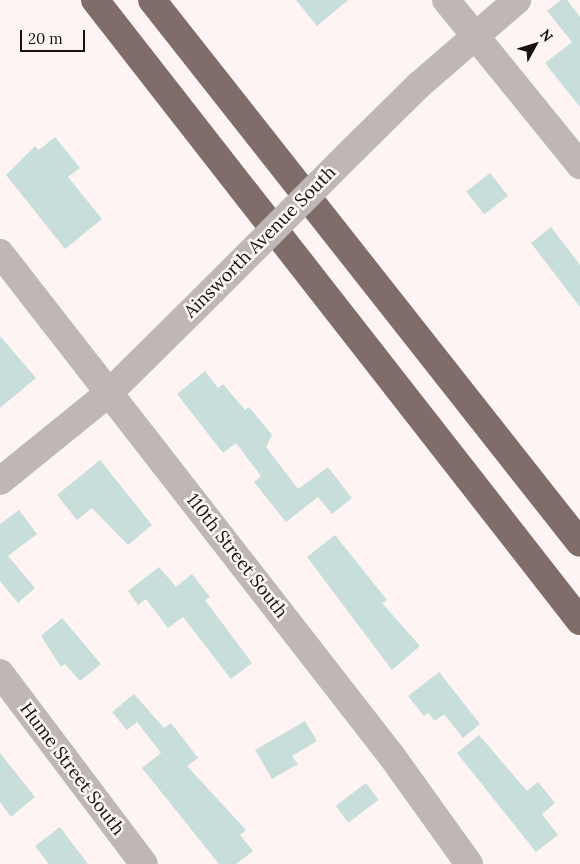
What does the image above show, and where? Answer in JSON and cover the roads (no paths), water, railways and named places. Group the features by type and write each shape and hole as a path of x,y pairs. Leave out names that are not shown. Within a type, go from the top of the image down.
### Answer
{"highway":[{"path":"95,0 580,620"},
{"path":"152,0 580,543"}],"street":[{"path":"446,0 580,165"},
{"name":"Ainsworth Avenue South","path":"0,481 110,392 352,151 473,35 517,0"},
{"name":"110th Street South","path":"0,253 391,754 469,864"},
{"name":"Hume Street South","path":"0,673 144,864"}]}
